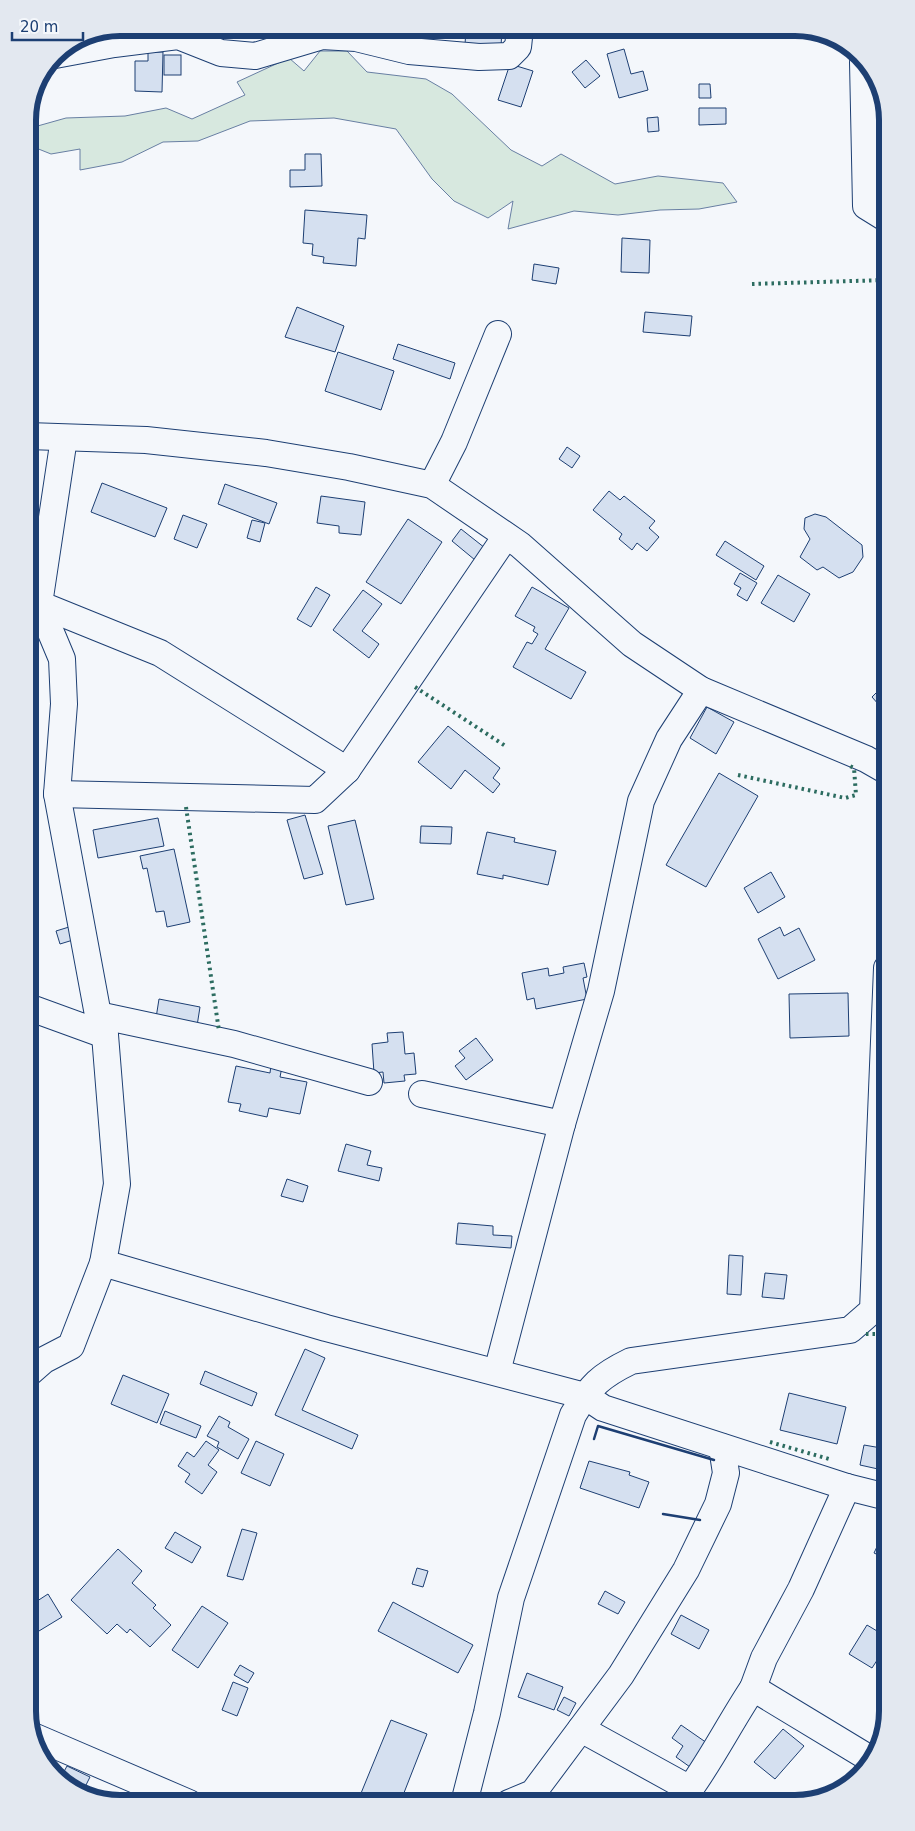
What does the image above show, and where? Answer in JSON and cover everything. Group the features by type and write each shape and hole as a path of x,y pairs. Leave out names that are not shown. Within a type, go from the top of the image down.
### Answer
{"street":[{"path":"72,52 114,44 178,36 221,53 255,56 322,36 356,38 409,51 479,57 510,56 518,48 519,36"},
{"path":"863,72 866,206 879,214"},
{"path":"432,485 454,442 498,334"},
{"path":"36,436 146,440 266,453 349,467 432,485 520,545 632,644 701,690 879,766"},
{"path":"36,1367 44,1360 71,1346 103,1263 117,1184 102,1025 57,794 64,704 62,659 39,604 64,438"},
{"path":"57,794 315,800 347,770 506,536"},
{"path":"39,604 160,652 347,770"},
{"path":"497,1372 562,1124 601,991 641,801 670,739 701,690"},
{"path":"36,1009 102,1025 234,1044 369,1082"},
{"path":"422,1094 562,1124"},
{"path":"466,1795 487,1713 511,1598 573,1415 585,1396 606,1373 631,1361 850,1330 873,1310 879,1173"},
{"path":"103,1263 326,1328 585,1396 603,1408 847,1487 879,1494"},
{"path":"528,1795 533,1793 621,1674 686,1570 718,1504 726,1473 722,1447"},
{"path":"686,1795 711,1760 724,1732 753,1688 764,1658 802,1589 847,1487"},
{"path":"753,1688 865,1756"},
{"path":"581,1729 683,1795"},
{"path":"42,1740 170,1795"}],"shaded area":[{"path":"320,51 347,51 367,72 426,79 452,94 511,150 542,166 561,154 615,184 658,176 723,183 737,202 699,209 660,210 618,215 574,211 508,229 513,201 488,218 454,201 432,179 396,129 334,118 250,121 198,141 163,142 122,162 80,170 80,149 51,154 36,148 36,126 66,118 125,116 166,108 192,119 245,95 237,82 289,58 304,71"}],"building":[{"path":"466,36 502,36 501,47 465,45"},
{"path":"624,49 631,74 643,71 648,90 619,98 607,54"},
{"path":"148,52 163,52 162,92 135,91 135,61 148,61"},
{"path":"164,55 181,55 181,75 164,75"},
{"path":"586,60 600,76 585,88 572,72"},
{"path":"510,64 533,71 521,107 498,100"},
{"path":"699,84 710,84 711,98 699,98"},
{"path":"699,108 726,108 726,124 699,125"},
{"path":"658,117 659,131 648,132 647,118"},
{"path":"305,154 321,154 322,186 290,187 290,170 305,170"},
{"path":"305,210 367,215 365,239 358,238 356,266 323,263 324,257 312,255 313,244 303,243"},
{"path":"622,238 650,240 649,273 621,272"},
{"path":"534,264 559,268 556,284 532,280"},
{"path":"297,307 344,326 335,352 285,337"},
{"path":"645,312 692,316 690,336 643,332"},
{"path":"398,344 455,363 450,379 393,359"},
{"path":"338,352 394,371 381,410 325,391"},
{"path":"567,447 580,456 572,468 559,459"},
{"path":"102,483 167,508 155,537 91,512"},
{"path":"225,484 277,503 269,524 218,504"},
{"path":"609,491 620,500 624,496 655,521 649,528 659,537 647,551 637,543 632,550 619,539 622,534 593,510"},
{"path":"321,496 365,502 361,535 339,533 339,526 317,523"},
{"path":"815,514 826,517 862,545 863,557 853,572 839,578 823,567 817,570 800,557 810,539 804,529 805,518"},
{"path":"183,515 207,524 197,548 174,539"},
{"path":"408,519 442,542 401,604 366,582"},
{"path":"252,520 265,523 260,542 247,538"},
{"path":"461,529 485,548 475,560 452,541"},
{"path":"725,541 764,566 756,580 716,555"},
{"path":"740,573 757,583 747,601 737,595 741,588 734,584"},
{"path":"778,575 810,594 794,622 761,603"},
{"path":"316,587 330,595 311,627 297,619"},
{"path":"532,587 569,608 545,649 586,672 571,699 513,667 527,642 532,644 538,634 533,631 535,627 515,616"},
{"path":"363,590 382,604 362,631 379,644 369,658 333,630"},
{"path":"879,690 879,705 872,697"},
{"path":"707,707 734,722 716,754 690,738"},
{"path":"448,726 500,768 493,778 500,784 493,793 465,770 451,789 418,762"},
{"path":"719,773 758,796 706,887 666,865"},
{"path":"305,815 323,874 304,879 287,820"},
{"path":"158,818 164,846 98,858 93,830"},
{"path":"355,820 374,899 346,905 328,826"},
{"path":"421,826 452,827 451,844 420,843"},
{"path":"487,832 515,838 514,842 556,851 548,885 503,875 503,879 477,874"},
{"path":"174,849 190,922 167,927 164,911 156,912 147,868 143,869 140,856"},
{"path":"771,872 785,897 758,913 744,888"},
{"path":"69,927 73,940 60,944 56,931"},
{"path":"780,927 784,936 799,928 815,960 778,979 758,939"},
{"path":"584,963 587,977 583,978 587,999 536,1009 534,998 527,1000 522,973 548,968 549,976 564,973 563,967"},
{"path":"848,993 849,1036 790,1038 789,994"},
{"path":"159,999 200,1007 197,1026 156,1018"},
{"path":"403,1032 405,1054 414,1053 416,1074 404,1075 405,1081 384,1083 383,1072 374,1073 372,1044 388,1042 387,1033"},
{"path":"476,1038 493,1060 466,1080 455,1066 465,1058 459,1051"},
{"path":"271,1065 282,1067 280,1077 307,1082 300,1114 269,1108 267,1117 239,1111 241,1104 228,1102 236,1066 270,1073"},
{"path":"346,1144 371,1151 367,1165 382,1168 379,1181 338,1171"},
{"path":"287,1179 308,1186 303,1202 281,1196"},
{"path":"458,1223 493,1226 493,1235 512,1236 511,1248 456,1244"},
{"path":"729,1255 743,1256 741,1295 727,1294"},
{"path":"765,1273 787,1275 784,1299 762,1297"},
{"path":"305,1349 325,1358 302,1410 358,1435 352,1449 275,1415"},
{"path":"205,1371 257,1393 252,1406 200,1384"},
{"path":"123,1375 169,1394 157,1423 111,1404"},
{"path":"789,1393 846,1407 837,1444 780,1430"},
{"path":"165,1411 201,1426 196,1438 160,1424"},
{"path":"219,1416 230,1422 228,1427 249,1439 238,1459 217,1447 219,1442 207,1436"},
{"path":"206,1441 219,1450 208,1465 217,1472 202,1494 185,1482 190,1474 178,1466 187,1452 194,1457"},
{"path":"256,1441 284,1454 270,1486 241,1473"},
{"path":"864,1445 879,1448 879,1469 860,1465"},
{"path":"589,1461 630,1472 629,1475 649,1482 639,1508 580,1488"},
{"path":"242,1529 257,1533 243,1580 227,1576"},
{"path":"175,1532 201,1547 192,1563 165,1548"},
{"path":"879,1542 879,1555 874,1553"},
{"path":"118,1549 142,1571 132,1583 156,1605 153,1608 171,1625 150,1647 130,1629 127,1633 117,1624 107,1634 71,1600"},
{"path":"417,1568 428,1571 423,1587 412,1584"},
{"path":"605,1591 625,1602 618,1614 598,1604"},
{"path":"48,1594 62,1617 36,1633 36,1602"},
{"path":"393,1602 473,1645 458,1673 378,1631"},
{"path":"202,1606 228,1623 198,1668 172,1650"},
{"path":"681,1615 709,1630 699,1649 671,1634"},
{"path":"867,1625 879,1632 879,1657 872,1668 849,1654"},
{"path":"240,1665 254,1673 248,1683 234,1675"},
{"path":"527,1673 563,1687 554,1710 518,1697"},
{"path":"233,1682 248,1688 237,1716 222,1710"},
{"path":"564,1697 576,1703 569,1716 557,1710"},
{"path":"391,1720 427,1734 403,1795 360,1795"},
{"path":"681,1725 707,1743 690,1767 676,1757 683,1746 672,1738"},
{"path":"783,1729 804,1746 775,1779 754,1762"},
{"path":"67,1766 90,1777 85,1787 64,1772"}],"hedge":[{"path":"752,284 879,280"},
{"path":"415,687 507,747"},
{"path":"738,775 845,798 856,795 854,768 850,766"},
{"path":"186,807 219,1031"},
{"path":"866,1334 879,1334"},
{"path":"770,1442 829,1459"}],"wall":[{"path":"594,1439 598,1426 714,1460"},
{"path":"663,1514 700,1520"}]}
